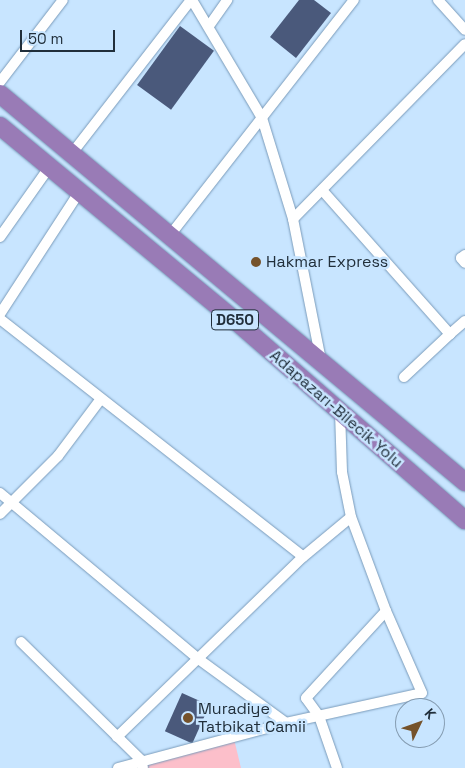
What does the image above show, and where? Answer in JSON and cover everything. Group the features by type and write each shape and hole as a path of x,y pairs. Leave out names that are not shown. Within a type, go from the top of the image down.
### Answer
{"highway":[{"name":"Adapazarı-Bilecik Yolu","path":"0,94 73,152 465,482"},
{"name":"Adapazarı-Bilecik Yolu","path":"0,126 80,191 465,520"}],"street":[{"path":"0,82 63,0"},
{"path":"73,152 191,0 209,26 262,118 292,219 321,361"},
{"path":"209,26 227,0"},
{"path":"171,234 354,0"},
{"path":"438,0 465,30"},
{"path":"292,219 465,44"},
{"path":"0,237 50,166"},
{"path":"322,190 450,334"},
{"path":"0,314 80,191"},
{"path":"465,255 461,258 465,263"},
{"path":"0,319 100,400 303,557"},
{"path":"404,377 465,321"},
{"path":"0,514 58,456 100,400"},
{"path":"118,768 142,764 286,723 422,693 386,611 351,517 342,472 340,412"},
{"path":"0,493 197,658 286,723"},
{"path":"117,737 303,557 351,517"},
{"path":"337,768 320,716 306,698 386,611"},
{"path":"21,642 142,764"}],"shaded area":[{"path":"234,739 241,768 143,768 141,760"}],"building":[{"path":"299,0 314,0 331,13 296,58 270,37"},
{"path":"180,26 214,51 171,110 137,85"},
{"name":"Muradiye Tatbikat Camii","path":"182,693 209,705 192,744 165,731"}],"place":[{"name":"Hakmar Express","path":"256,262"},
{"name":"Muradiye Tatbikat Camii","path":"188,718"}]}
